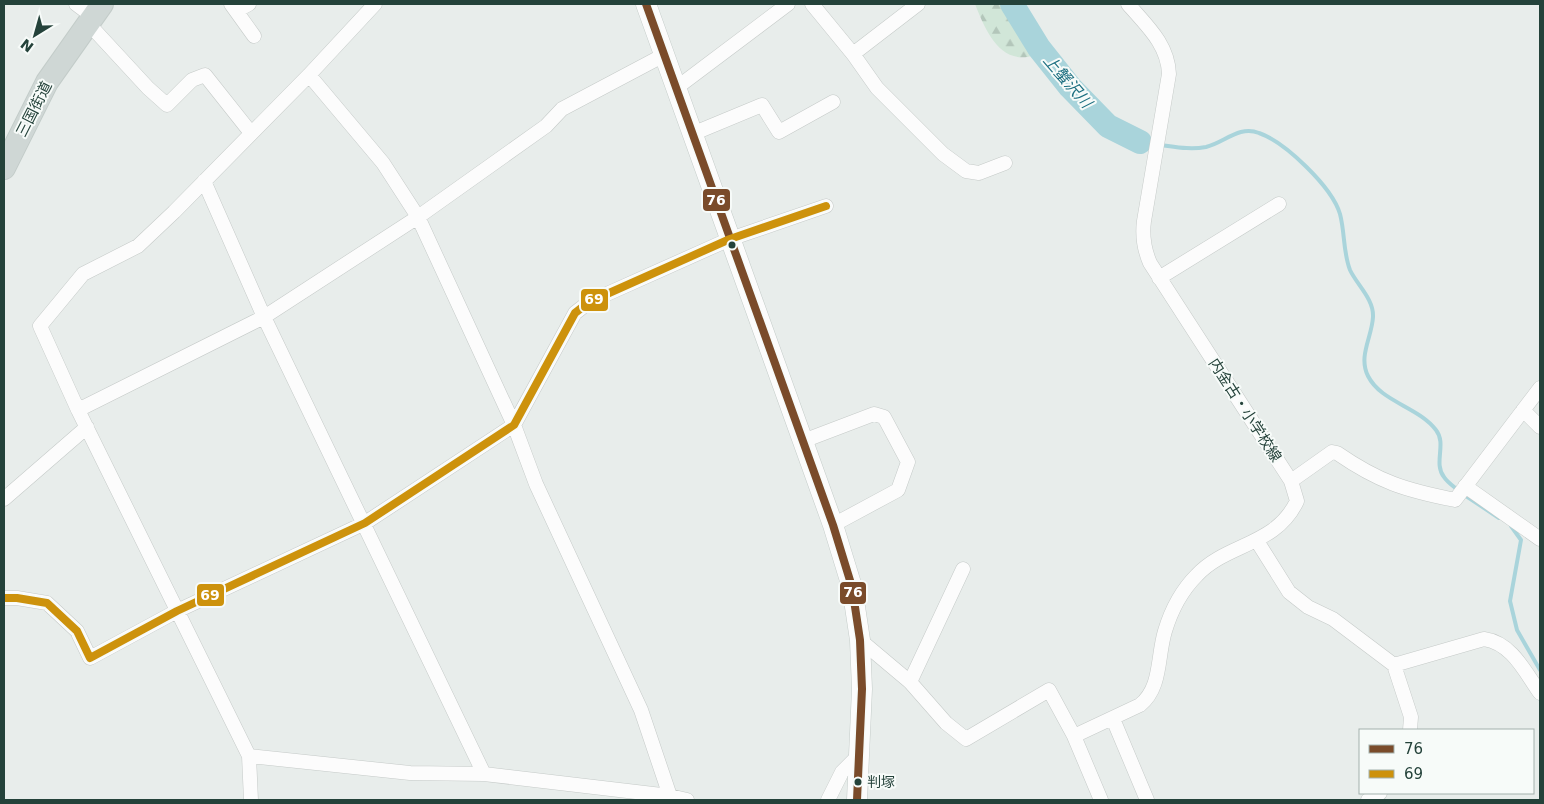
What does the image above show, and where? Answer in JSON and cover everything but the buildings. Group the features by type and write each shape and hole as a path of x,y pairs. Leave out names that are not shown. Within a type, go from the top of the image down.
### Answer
{"main road":[{"path":"646,4 833,525 852,587 860,640 862,689 857,800"},
{"name":"三国街道","path":"4,168 47,82 89,11"}],"street":[{"path":"249,4 234,8 254,36"},
{"path":"251,800 249,756 78,410 40,326 83,274 138,246 309,75 375,4"},
{"path":"675,89 788,4"},
{"path":"812,4 854,54 877,88 942,154 966,171 979,173 1005,163"},
{"path":"854,54 918,4"},
{"name":"内金古・小学校線","path":"1074,736 1140,705 1149,698 1156,681 1164,633 1173,611 1197,575 1228,553 1257,541 1292,511 1297,501 1291,481 1159,278 1146,253 1143,234 1169,74 1163,46 1128,4"},
{"path":"89,11 148,88 167,105 192,80 205,75 251,134"},
{"path":"78,410 264,317 418,217 546,126 562,109 664,55"},
{"path":"309,75 383,164 418,217 514,426 536,484 641,710 670,798"},
{"path":"692,134 762,105 780,132 833,102"},
{"path":"204,181 264,317 484,774"},
{"path":"1159,278 1278,204"},
{"path":"4,598 47,603 77,631 90,658 177,612 364,522 514,426 575,313 589,302 730,239 826,206"},
{"path":"1291,481 1332,452 1337,453 1366,472 1407,490 1454,500 1540,388"},
{"path":"1524,410 1540,427"},
{"path":"803,442 874,414 884,416 908,462 898,490 833,525"},
{"path":"4,500 87,427"},
{"path":"1465,486 1540,539"},
{"path":"1257,541 1289,592 1308,607 1333,619 1394,665 1410,717 1410,729"},
{"path":"910,682 963,568"},
{"path":"1394,665 1484,639 1493,640 1511,651 1540,693"},
{"path":"860,640 910,682 946,723 966,739 1049,690 1074,736 1101,800"},
{"path":"1112,719 1147,800"},
{"path":"828,800 842,772 859,754"},
{"path":"249,756 410,773 484,774 687,800"}],"green space":[{"path":"975,4 1004,4 1035,55 1012,56 1003,51 989,34"}],"waterway":[{"name":"上蟹沢川","path":"1012,4 1039,48 1070,87 1108,126 1140,142"},
{"path":"1161,145 1200,148 1213,145 1238,133 1252,131 1270,138 1282,146 1318,179 1328,191 1340,214 1350,270 1368,298 1373,310 1364,361 1368,376 1382,392 1429,422 1436,430 1440,441 1441,472 1447,481 1458,490"},
{"path":"1140,142 1154,144"},
{"path":"1463,494 1499,518"},
{"path":"1511,526 1521,540 1510,601 1517,630 1540,670"}],"transit line":[{"name":"76","path":"646,4 833,525 852,587 860,640 862,689 857,800"},
{"name":"69","path":"4,598 17,598 47,603 77,631 90,658 177,611 365,523 514,425 575,313 589,302 730,239 826,206"}],"place":[{"name":"判塚","path":"858,782"}]}
